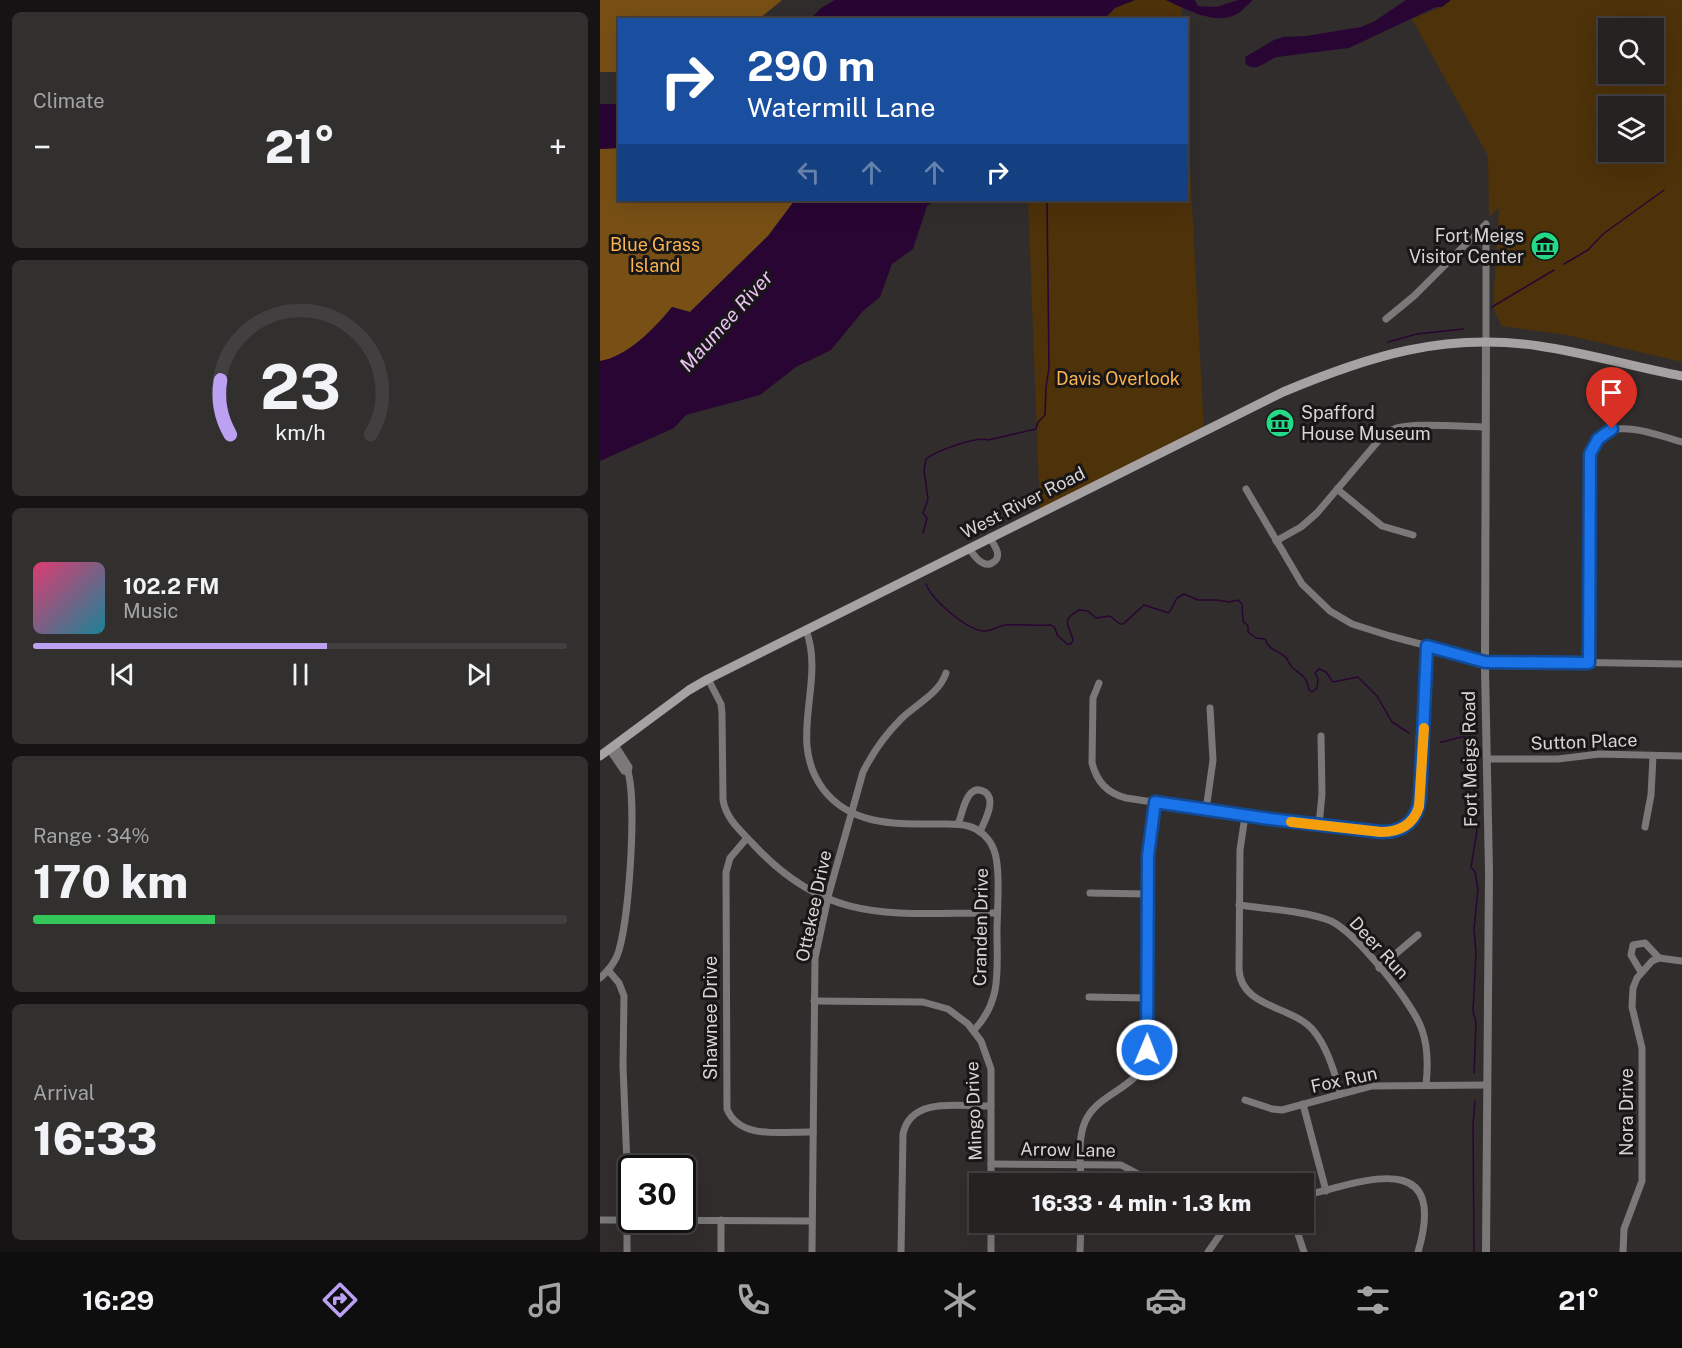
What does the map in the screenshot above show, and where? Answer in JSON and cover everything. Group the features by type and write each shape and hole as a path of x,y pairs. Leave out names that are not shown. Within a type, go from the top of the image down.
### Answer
{"main road":[{"name":"West River Road","path":"600,756 689,690 708,679 1283,392 1340,368 1414,348 1486,342 1548,347 1682,376"}],"street":[{"name":"Fort Meigs Road","path":"1386,319 1414,296 1486,224 1486,1252"},
{"path":"1276,541 1307,522 1379,440 1393,429 1411,426 1486,427"},
{"path":"1589,663 1590,459 1593,446 1604,433 1621,428 1682,442"},
{"path":"1246,489 1302,584 1330,611 1365,629 1485,662 1682,664"},
{"path":"1337,489 1382,526 1413,535"},
{"path":"969,549 981,563 994,562 998,555 990,538"},
{"path":"806,630 813,658 807,718 808,756 815,776 824,790 838,804 864,818 885,822 958,824 980,832 990,801 987,793 977,790 970,794 958,824"},
{"path":"1099,683 1093,698 1092,763 1098,780 1109,792 1117,796 1245,816 1390,832 1403,828 1416,816 1420,798 1427,646"},
{"name":"Ottekee Drive","path":"812,1252 815,958 827,900 863,772 880,742 903,717 939,687 946,673"},
{"path":"708,679 721,704 725,809 747,838 789,878 827,900 873,911 997,913"},
{"path":"1206,810 1213,760 1210,708"},
{"path":"1319,825 1323,776 1321,736"},
{"path":"600,978 608,970 620,948 629,872 631,791 628,772 624,771 612,747"},
{"name":"Sutton Place","path":"1487,759 1558,759 1599,754 1682,756"},
{"path":"1645,827 1652,795 1653,756"},
{"path":"1081,1173 1083,1129 1088,1116 1097,1106 1135,1077 1145,1063 1148,998 1148,856 1155,802"},
{"path":"1245,816 1240,850 1239,905 1239,969 1244,986 1257,999 1293,1014 1313,1030 1326,1052 1341,1094"},
{"name":"Cranden Drive","path":"974,1030 990,1010 995,993 996,855 990,842 980,832"},
{"name":"Shawnee Drive","path":"747,838 734,851 726,868 726,1105 731,1118 746,1129 813,1132"},
{"path":"1090,893 1148,894"},
{"name":"Deer Run","path":"1239,905 1333,922 1348,933 1407,1002 1420,1026 1426,1052 1426,1085"},
{"path":"1379,968 1418,936"},
{"path":"1659,958 1641,972 1631,955 1633,945 1645,943 1659,958 1682,961"},
{"path":"608,970 619,982 624,996 625,1155"},
{"name":"Nora Drive","path":"1623,1252 1624,1229 1642,1181 1642,1048 1632,1007 1636,978 1641,972"},
{"path":"1089,998 1148,998"},
{"name":"Mingo Drive","path":"814,1001 923,1002 955,1014 974,1030 989,1061 991,1173"},
{"name":"Fox Run","path":"1245,1100 1277,1110 1371,1086 1487,1085"},
{"path":"1303,1104 1326,1191"},
{"path":"901,1252 903,1134 907,1122 917,1112 929,1107 991,1106"},
{"name":"Arrow Lane","path":"991,1164 1121,1165 1136,1173"},
{"path":"1314,1194 1370,1179 1398,1179 1411,1184 1422,1198 1424,1207 1425,1226 1418,1252"},
{"path":"600,1220 618,1220"},
{"path":"696,1220 812,1221"},
{"path":"721,1220 721,1252"},
{"path":"627,1233 627,1252"},
{"path":"991,1233 991,1252"},
{"path":"1080,1252 1081,1233"},
{"path":"1208,1252 1221,1233"},
{"path":"1298,1233 1304,1252"}],"green space":[{"path":"600,0 782,0 760,18 618,18 618,72 600,72"},
{"path":"1135,0 1166,0 1181,7 1181,18 1106,18 1115,8"},
{"path":"1451,0 1682,0 1682,362 1567,335 1501,326 1493,306 1499,208 1489,217 1488,156 1412,19 1442,7"},
{"name":"Davis Overlook","path":"1188,130 1204,431 1040,513 1028,201 1188,201"},
{"name":"Blue Grass Island","path":"618,148 618,201 794,201 768,236 690,312 672,307 649,332 630,348 600,361 600,149"}],"water":[{"path":"835,0 1135,0 1115,8 1105,18 811,18 821,8"},
{"path":"1166,0 1195,0 1198,6 1216,7 1238,0 1253,0 1239,13 1221,18 1192,12"},
{"path":"1406,0 1451,0 1442,7 1436,7 1349,48 1277,57 1258,67 1246,64 1245,57 1274,40 1361,27 1375,21"},
{"path":"600,104 618,104 618,148 600,149"},
{"name":"Maumee River","path":"794,201 934,201 927,206 913,249 892,264 880,297 863,311 831,350 796,367 760,395 686,415 674,428 600,461 600,361 630,348 649,332 672,307 690,312 768,236"}],"waterway":[{"path":"1564,264 1588,250 1603,234 1664,190"},
{"path":"923,533 927,518 923,513 928,499 924,470 926,459 947,448 966,442 988,440 1036,429 1038,422 1045,415 1049,368 1047,201"},
{"path":"1492,307 1554,270"},
{"path":"1388,342 1417,334 1463,329"},
{"path":"926,584 929,591 942,605 976,629 986,631 1005,625 1051,625 1055,628 1057,635 1067,644 1071,644 1073,640 1067,623 1069,617 1079,610 1088,611 1096,618 1110,616 1123,624 1144,605 1169,613 1177,598 1184,594 1198,600 1229,602 1238,600 1242,604 1243,621 1248,626 1248,632 1256,638 1265,639 1270,647 1285,656 1292,667 1305,678 1309,690 1312,692 1317,688 1318,679 1315,673 1319,669 1326,672 1333,682 1358,677 1377,696 1392,722 1409,733"},
{"path":"1440,742 1465,737 1471,749 1475,770 1473,781 1477,831 1471,867 1475,872 1478,889 1474,929 1476,953 1473,1011 1476,1023 1474,1073"},
{"path":"1474,1252 1473,1125 1475,1101"}],"slow traffic":[{"path":"1291,822 1381,832 1403,828 1416,816 1419,807 1424,728"}],"place":[{"name":"Fort Meigs Visitor Center","path":"1545,246"},
{"name":"Spafford House Museum","path":"1280,423"}],"route":[{"path":"1147,1050 1148,856 1155,802 1381,832 1399,830 1410,823 1418,812 1420,798 1427,646 1485,662 1589,663 1590,454 1598,439 1612,429"}]}
